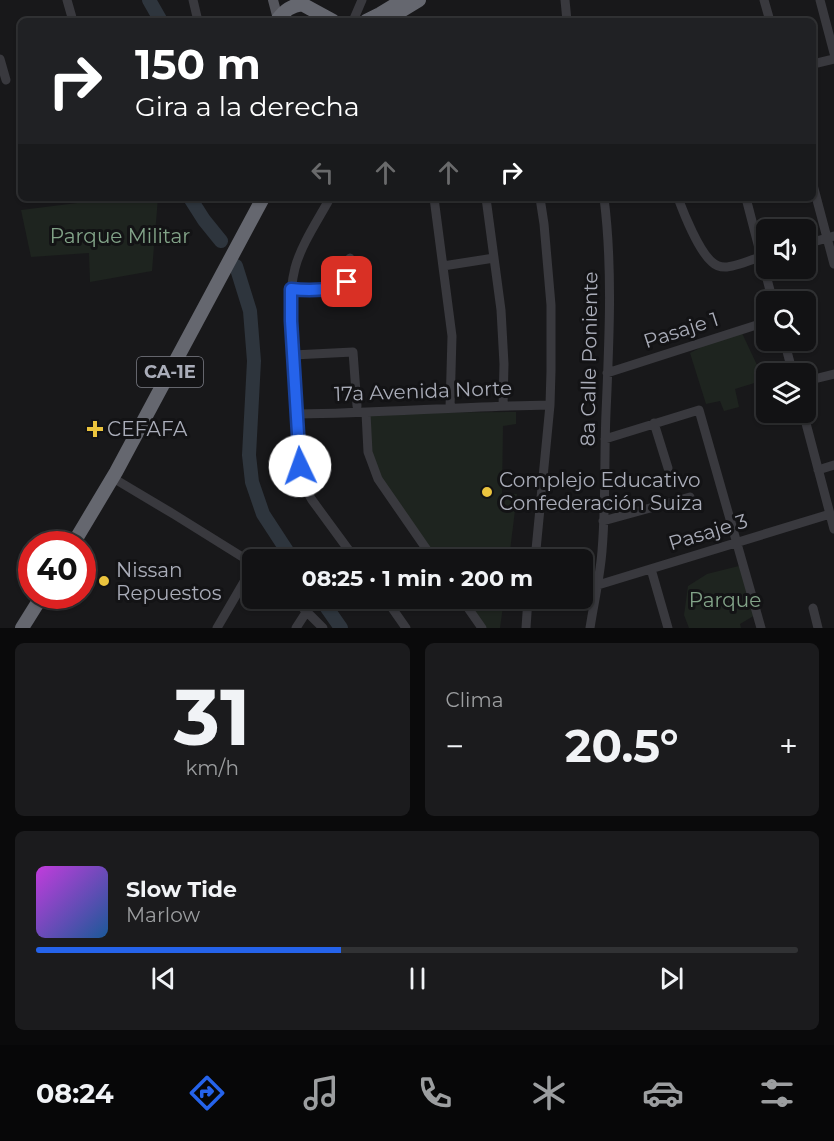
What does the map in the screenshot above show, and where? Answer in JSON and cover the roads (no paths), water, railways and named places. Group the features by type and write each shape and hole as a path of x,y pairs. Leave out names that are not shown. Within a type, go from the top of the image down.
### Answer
{"highway":[{"path":"392,18 419,0"},
{"path":"280,18 289,8 302,1 328,18"},
{"path":"372,18 401,1"},
{"name":"CA-1E","path":"81,531 113,478 261,201"},
{"path":"22,628 34,609"}],"main road":[{"path":"273,0 278,18"}],"street":[{"path":"67,0 72,18"},
{"path":"193,0 197,18"},
{"path":"354,18 362,0"},
{"path":"382,0 390,3 401,1"},
{"path":"565,0 567,18"},
{"path":"764,0 769,18"},
{"path":"820,0 834,53"},
{"path":"0,59 6,80"},
{"path":"816,63 834,59"},
{"path":"816,194 831,237 834,264"},
{"path":"328,201 300,255 291,289 290,304 300,466 306,490 348,549"},
{"path":"434,201 452,336 450,408"},
{"path":"486,201 501,310 504,364 502,406"},
{"path":"536,549 550,405 550,305 540,201"},
{"name":"8a Calle Poniente","path":"590,628 602,550 603,522 609,274 608,226 604,201"},
{"path":"679,201 684,217 712,262 726,267 756,258"},
{"path":"747,201 756,230"},
{"path":"816,241 831,237"},
{"path":"291,289 318,291 344,287 351,274 351,258"},
{"path":"443,266 494,258"},
{"name":"Pasaje 1","path":"607,373 756,325"},
{"path":"293,355 353,352 357,406"},
{"path":"816,378 834,374"},
{"name":"17a Avenida Norte","path":"298,414 550,405"},
{"path":"605,439 699,410 761,628"},
{"path":"366,413 368,452 378,479 426,549"},
{"path":"654,423 668,468"},
{"path":"806,423 834,529"},
{"path":"818,470 834,465"},
{"path":"113,478 242,557"},
{"path":"603,522 690,497"},
{"name":"Pasaje 3","path":"597,585 830,514"},
{"path":"651,569 668,628"},
{"path":"217,628 242,585"},
{"path":"813,608 818,628"},
{"path":"305,609 323,628"},
{"path":"392,609 406,628"},
{"path":"469,609 482,628"},
{"path":"526,628 527,609"},
{"path":"296,628 307,611"}],"waterway":[{"path":"149,0 159,18"},
{"path":"192,201 221,241"},
{"path":"236,266 250,311 254,361 249,455 252,482 263,514 286,549"},
{"path":"328,609 341,628"}],"place":[{"name":"CEFAFA","path":"95,429"},
{"name":"Complejo Educativo Confederación Suiza","path":"487,492"},
{"name":"Nissan Repuestos","path":"104,581"}],"park label":[{"name":"Parque Militar","path":"120,236"},
{"name":"Parque","path":"725,600"}]}
